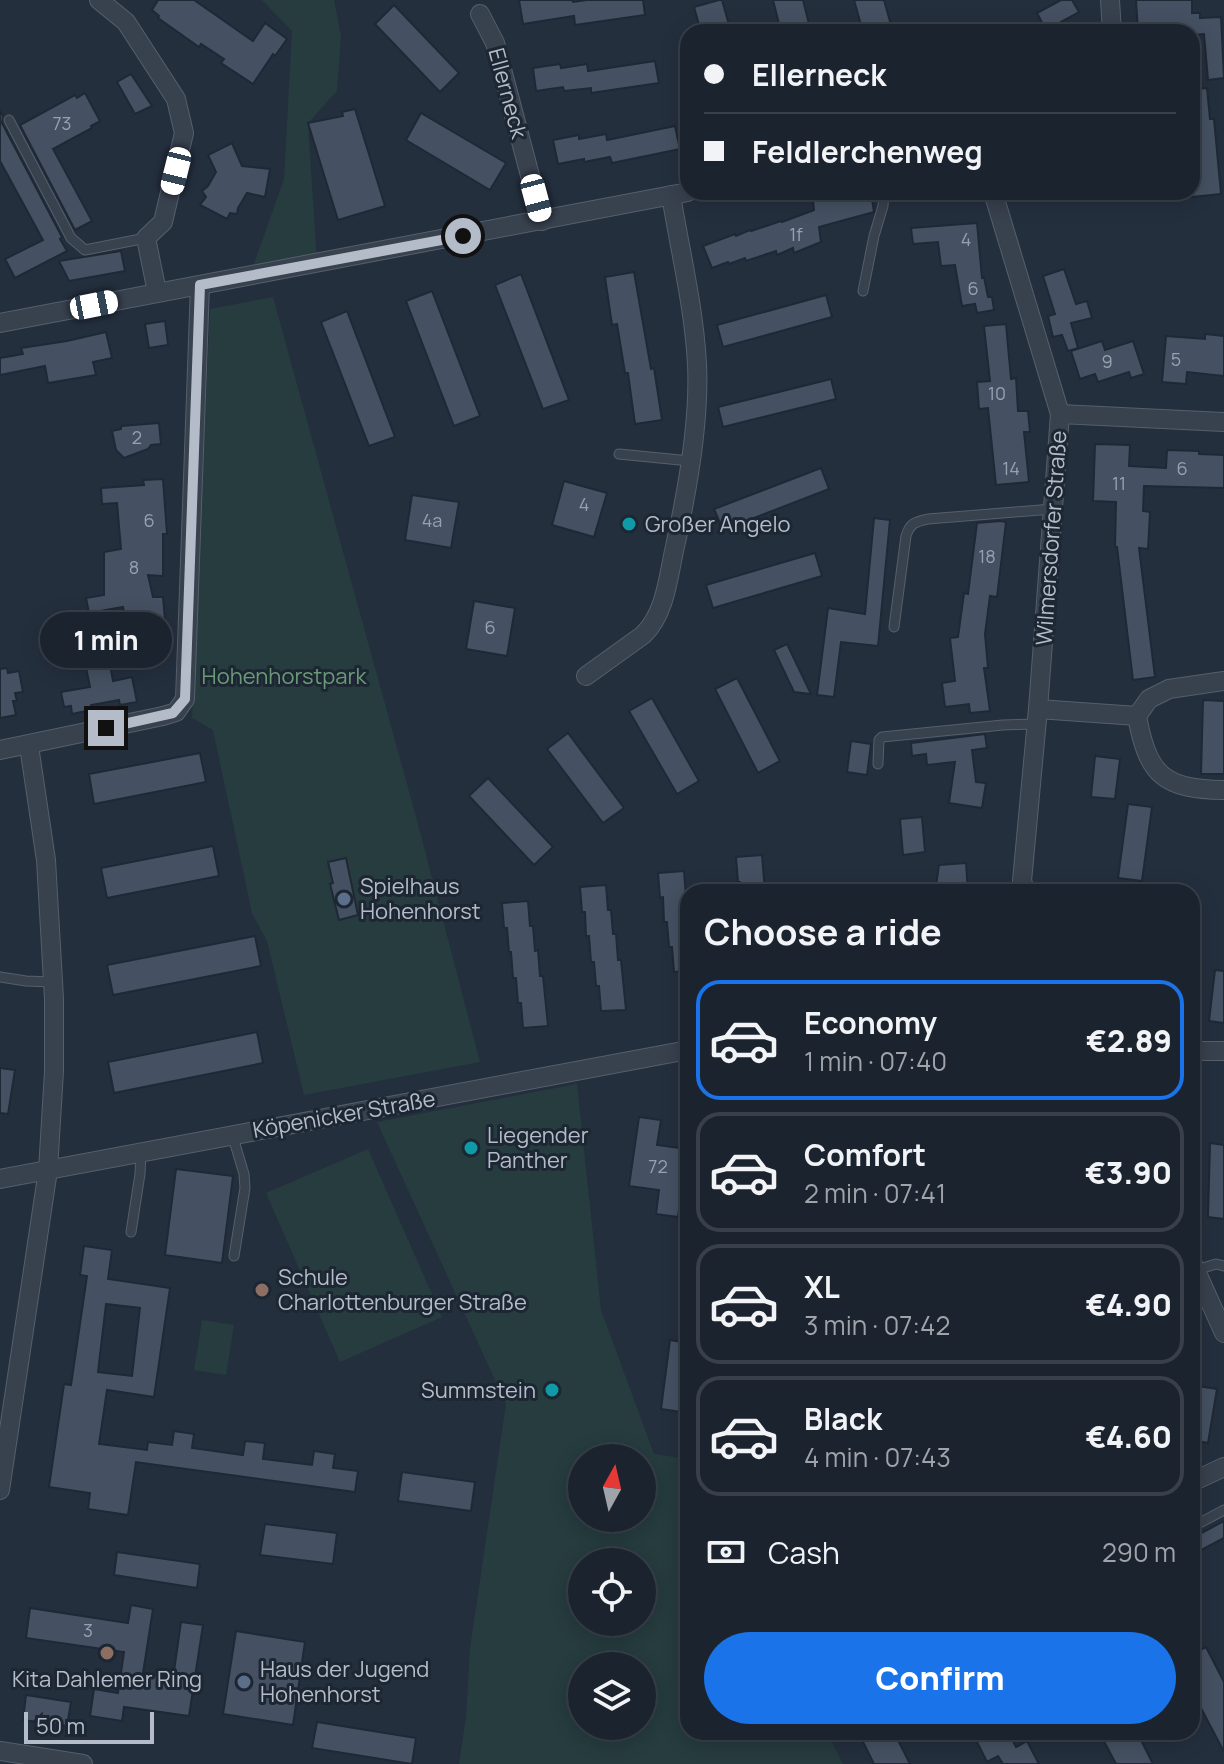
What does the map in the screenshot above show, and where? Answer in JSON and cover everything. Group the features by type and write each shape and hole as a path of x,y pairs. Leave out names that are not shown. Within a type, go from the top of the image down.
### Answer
{"street":[{"path":"99,0 126,22 176,99 184,133 163,222 146,238 157,292"},
{"path":"1110,0 1112,24"},
{"name":"Ellerneck","path":"480,14 495,43 542,221"},
{"path":"0,323 680,193"},
{"path":"586,676 643,635 656,619 667,584 686,495 696,407 697,363 681,200"},
{"name":"Wilmersdorfer Straße","path":"995,200 1060,414 1023,884"},
{"path":"0,750 163,716 176,712 185,699 200,285"},
{"path":"1060,414 1224,422"},
{"path":"1224,681 1169,689 1149,699 1137,716 1142,743 1168,782 1199,790 1224,790"},
{"path":"1038,716 1137,716"},
{"path":"0,1490 48,1170 54,1071 46,860 29,746"},
{"name":"Köpenicker Straße","path":"0,1179 680,1051"},
{"path":"1200,1051 1224,1051"},
{"path":"1200,1279 1224,1333"},
{"path":"1200,1478 1224,1467"},
{"path":"0,1751 83,1764"}],"lane":[{"path":"9,120 71,238 85,250 146,238"},
{"path":"863,291 883,200"},
{"path":"619,454 690,461"},
{"path":"894,627 908,527 928,519 1053,509"},
{"path":"878,764 879,740 882,737 1003,725 1038,716"},
{"path":"0,977 53,982"},
{"path":"232,1134 245,1188 234,1256"},
{"path":"131,1232 141,1152"},
{"path":"1200,1265 1224,1266"},
{"path":"1200,1523 1224,1510"}],"green space":[{"path":"262,0 334,0 341,36 337,91 308,123 317,262 250,275 284,179 292,31"},
{"name":"Hohenhorstpark","path":"273,297 480,1062 304,1095 267,941 252,913 213,730 192,718 210,309"},
{"path":"577,1084 601,1310 650,1444 568,1444 568,1532 656,1532 656,1454 680,1458 680,1740 831,1740 843,1764 459,1764 466,1717 470,1648 506,1404 377,1122"},
{"path":"368,1149 442,1317 340,1362 266,1193"},
{"path":"202,1320 234,1325 226,1375 194,1370"}],"building":[{"path":"158,0 194,0 253,41 265,23 287,39 253,84 221,63 224,59 201,44 199,47 158,18 152,10"},
{"path":"519,0 643,0 645,15 575,25 574,16 523,24"},
{"path":"722,0 729,24 699,24 694,7"},
{"path":"773,0 803,0 809,24 779,24"},
{"path":"854,0 884,0 891,24 861,24"},
{"path":"1061,0 1072,0 1079,12 1062,24 1043,24 1037,13"},
{"path":"1136,0 1192,0 1192,13 1200,13 1200,18 1221,17 1224,78 1208,80 1204,34 1200,34 1200,24 1138,24"},
{"path":"394,5 459,73 440,92 375,24"},
{"path":"655,61 659,83 591,93 591,88 564,91 563,87 536,91 533,68 587,64 588,71"},
{"path":"131,74 152,106 135,114 117,82"},
{"path":"1200,88 1207,88 1210,119 1214,119 1221,194 1200,196 1201,168"},
{"path":"85,93 100,121 53,149 92,221 75,230 20,125 75,95 77,98"},
{"path":"355,109 385,206 338,220 308,123 343,116 342,112"},
{"path":"0,111 2,123 67,251 15,278 5,259 43,240 0,161"},
{"path":"421,113 506,163 490,190 406,140"},
{"path":"675,126 680,149 612,163 610,157 558,164 553,140 606,134 607,140"},
{"path":"232,143 242,166 270,169 265,197 247,193 237,214 230,213 227,219 200,205 206,197 202,191 216,172 208,155"},
{"path":"872,200 874,212 819,227 821,242 794,253 793,248 777,255 776,251 712,268 703,246 814,210 813,201"},
{"path":"977,223 982,278 988,297 992,297 994,310 977,313 975,304 962,306 955,265 941,266 938,242 913,244 911,228"},
{"path":"121,251 125,271 69,281 59,261"},
{"path":"1064,269 1076,304 1087,301 1092,318 1071,323 1078,348 1068,351 1062,335 1053,337 1048,316 1055,314 1043,276"},
{"path":"634,272 662,420 635,424 628,373 625,373 617,324 612,325 605,277"},
{"path":"521,274 569,400 543,409 495,285"},
{"path":"432,291 480,416 454,426 406,301"},
{"path":"826,295 832,317 723,347 717,325"},
{"path":"347,311 395,437 369,446 321,322"},
{"path":"165,321 168,345 149,348 145,324"},
{"path":"1006,324 1011,379 1016,378 1018,411 1028,411 1030,432 1024,432 1029,482 996,485 988,408 979,409 977,382 990,381 984,326"},
{"path":"106,332 112,358 93,362 96,375 48,383 45,366 0,375 0,358 23,354 21,348"},
{"path":"1205,334 1224,336 1224,376 1187,372 1186,384 1162,382 1166,336 1205,339"},
{"path":"1102,341 1105,350 1133,341 1144,374 1131,378 1129,372 1098,382 1095,374 1080,379 1071,351"},
{"path":"831,379 836,399 723,427 718,407"},
{"path":"159,423 161,444 151,445 124,458 116,450 112,431 121,429 121,426"},
{"path":"1095,444 1130,445 1129,466 1166,468 1167,450 1224,455 1224,488 1144,486 1143,511 1150,512 1148,549 1139,548 1155,677 1133,680 1115,547 1116,502 1093,501"},
{"path":"821,468 829,489 723,530 714,509"},
{"path":"163,479 167,534 163,534 163,576 148,575 153,597 163,597 168,653 154,654 153,629 128,634 123,607 89,613 86,598 104,595 104,552 121,549 117,503 102,504 101,488 144,485 143,480"},
{"path":"564,481 607,493 594,537 552,525"},
{"path":"412,495 459,502 451,548 405,540"},
{"path":"874,518 890,520 878,646 841,642 834,697 817,695 828,608 865,614"},
{"path":"1006,522 997,597 990,596 985,634 988,668 984,668 990,711 970,713 969,704 945,707 942,683 955,681 950,638 958,637 964,593 968,594 977,523"},
{"path":"815,553 822,576 713,608 706,585"},
{"path":"474,601 515,608 507,656 466,649"},
{"path":"107,639 113,681 132,677 137,702 120,705 119,700 91,705 91,710 72,714 71,706 64,707 61,692 90,687 82,648 95,645 94,641"},
{"path":"787,644 811,694 794,692 774,650"},
{"path":"7,668 8,673 19,671 23,692 15,693 16,715 0,718 0,669"},
{"path":"737,678 780,761 758,773 715,689"},
{"path":"652,698 699,781 677,794 629,711"},
{"path":"1203,700 1224,701 1224,774 1201,774"},
{"path":"568,733 624,808 603,823 547,749"},
{"path":"985,734 987,748 972,750 976,782 986,783 982,808 949,803 955,762 927,765 926,754 912,756 911,743"},
{"path":"851,741 871,744 867,775 847,772"},
{"path":"200,753 206,782 94,804 89,774"},
{"path":"1095,756 1120,759 1115,799 1091,797"},
{"path":"488,778 553,847 534,865 469,796"},
{"path":"1128,804 1152,807 1142,881 1118,878"},
{"path":"922,817 925,852 903,855 900,819"},
{"path":"213,846 219,876 107,898 101,868"},
{"path":"762,855 764,884 738,882 736,857"},
{"name":"Spielhaus Hohenhorst","path":"346,858 358,915 339,920 328,862"},
{"path":"966,863 967,884 936,884 939,865"},
{"path":"684,871 685,884 680,884 680,972 674,972 658,873"},
{"path":"606,885 618,960 621,960 626,1010 601,1011 589,936 586,936 585,912 582,912 580,887"},
{"path":"528,901 540,976 543,976 548,1026 523,1028 502,903"},
{"path":"255,936 261,966 113,995 107,965"},
{"path":"1215,970 1224,971 1224,1023 1209,1021"},
{"path":"257,1032 263,1063 114,1093 108,1062"},
{"path":"0,1068 15,1070 8,1114 0,1113"},
{"path":"639,1117 661,1120 657,1145 680,1148 678,1217 656,1214 659,1190 629,1186"},
{"path":"1210,1143 1224,1145 1224,1219 1208,1217"},
{"path":"176,1169 233,1176 222,1263 165,1255"},
{"path":"84,1246 112,1250 108,1279 170,1288 154,1397 107,1390 99,1444 147,1450 148,1442 172,1445 174,1431 194,1434 192,1448 243,1455 245,1441 265,1443 263,1459 312,1465 314,1451 335,1454 333,1468 358,1471 355,1492 136,1462 128,1515 88,1509 90,1493 49,1487 64,1384 71,1385 87,1276 80,1275","holes":["106,1304 140,1308 132,1376 98,1372"]},
{"path":"670,1340 680,1342 680,1412 661,1409"},
{"path":"1200,1386 1217,1389 1208,1443 1200,1442"},
{"path":"402,1472 475,1482 471,1511 398,1501"},
{"path":"1224,1521 1224,1538 1200,1551 1200,1534"},
{"path":"265,1524 337,1533 333,1564 260,1555"},
{"path":"117,1552 200,1564 197,1588 114,1575"},
{"path":"131,1605 153,1609 143,1673 173,1678 181,1622 203,1625 189,1716 124,1707 122,1721 90,1716 94,1689 118,1693 124,1652 26,1638 30,1608 128,1623"},
{"name":"Haus der Jugend Hohenhorst","path":"236,1631 305,1642 293,1725 223,1714"},
{"path":"1206,1647 1224,1682 1224,1752 1200,1706 1200,1650"},
{"path":"26,1695 71,1702 67,1726 23,1720"},
{"path":"317,1722 416,1738 412,1764 312,1748"},
{"path":"862,1740 898,1740 910,1764 874,1764"},
{"path":"976,1740 1012,1740 1016,1747 1027,1741 1039,1764 1003,1764 998,1756 987,1762"},
{"path":"1103,1740 1141,1740 1153,1764 1116,1764"}],"place":[{"name":"Großer Angelo","path":"629,524"},
{"name":"Spielhaus Hohenhorst","path":"344,899"},
{"name":"Liegender Panther","path":"471,1148"},
{"name":"Schule Charlottenburger Straße","path":"262,1290"},
{"name":"Summstein","path":"552,1390"},
{"name":"Kita Dahlemer Ring","path":"107,1653"},
{"name":"Haus der Jugend Hohenhorst","path":"244,1682"}],"route":[{"path":"106,728 176,712 185,699 200,285 463,236"}]}
